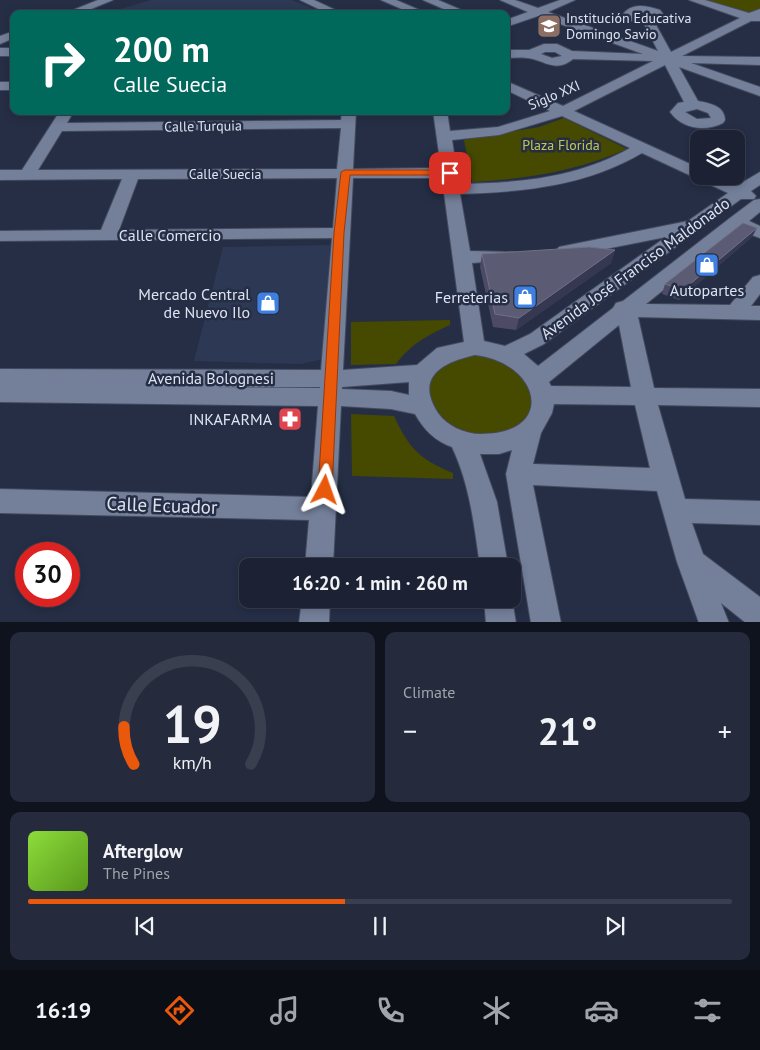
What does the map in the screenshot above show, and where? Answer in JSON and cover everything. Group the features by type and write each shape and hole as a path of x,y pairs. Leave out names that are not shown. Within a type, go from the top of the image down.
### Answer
{"street":[{"path":"79,10 108,0"},
{"path":"304,0 329,10"},
{"path":"386,0 414,10"},
{"path":"404,6 421,0"},
{"path":"428,0 455,10"},
{"name":"Siglo XXI","path":"505,0 540,11 760,92"},
{"path":"510,22 570,0"},
{"path":"694,0 757,17"},
{"path":"322,7 335,2"},
{"path":"639,5 628,14 648,21 693,105 680,107 679,114 686,120 702,124 705,130"},
{"path":"438,10 446,7"},
{"name":"Siglo XXI","path":"444,136 499,131 564,111 668,58 757,17"},
{"name":"Siglo XXI","path":"510,54 534,54 537,49 548,47 561,50 568,55 760,61"},
{"path":"510,87 690,170"},
{"path":"27,175 64,115"},
{"path":"441,115 460,257 475,347"},
{"path":"320,558 332,388 339,233 348,118"},
{"name":"Calle Turquia","path":"57,127 348,118"},
{"name":"Calle Suecia","path":"0,175 345,172 510,188 559,181 607,166 642,148"},
{"path":"108,235 132,174"},
{"name":"Avenida José Franciso Maldonado","path":"745,181 760,176"},
{"name":"Avenida José Franciso Maldonado","path":"506,354 537,339 697,222 734,185"},
{"path":"540,387 626,310 760,203 736,185"},
{"path":"550,254 652,235 697,222"},
{"path":"736,222 760,233"},
{"name":"Calle Comercio","path":"0,236 339,233"},
{"path":"460,257 524,256"},
{"path":"600,293 626,310 752,317 760,281"},
{"path":"626,310 643,397 666,480 690,561 714,622"},
{"path":"475,347 506,354 524,365 540,387 543,408 538,421 528,432 515,440 498,445 479,445 461,441 435,426 420,406 418,389 422,373 438,357 462,348 475,347"},
{"name":"Avenida Bolognesi","path":"0,393 332,388 422,373"},
{"name":"Avenida Bolognesi","path":"0,377 332,388 420,406"},
{"path":"540,387 643,397 760,398"},
{"path":"528,432 518,474 546,622"},
{"path":"461,441 475,467 483,493 493,558"},
{"path":"518,474 666,480"},
{"name":"Calle Ecuador","path":"0,500 324,509"},
{"path":"675,510 755,516"},
{"path":"690,561 760,615"},
{"path":"314,622 315,608"},
{"path":"500,608 502,622"}],"shaded area":[{"path":"151,0 292,0 316,10 117,10"},
{"name":"Mercado Central de Nuevo Ilo","path":"330,245 323,359 301,364 194,361 223,247"}],"green space":[{"path":"700,0 760,0 760,9 748,14"},
{"name":"Plaza Florida","path":"564,118 627,149 589,163 551,173 512,179 472,182 464,140 539,127"},
{"path":"450,320 450,325 420,341 396,364 351,365 351,322"},
{"path":"470,354 501,359 510,364 525,379 532,398 531,408 527,417 519,425 499,433 480,434 461,429 445,420 433,407 428,392 430,377 445,362"},
{"path":"351,414 394,416 416,451 432,463 453,473 453,479 352,476"}],"building":[{"name":"Autopartes","path":"743,223 757,228 683,290 665,284"},
{"name":"Ferreterias","path":"589,247 615,250 519,318 495,314 482,254"}],"place":[{"name":"Institución Educativa Domingo Savio","path":"549,26"},
{"name":"Autopartes","path":"707,265"},
{"name":"Ferreterias","path":"525,297"},
{"name":"Mercado Central de Nuevo Ilo","path":"268,303"},
{"name":"INKAFARMA","path":"290,419"}],"route":[{"path":"325,490 332,397 339,233 345,172 450,173"}]}
